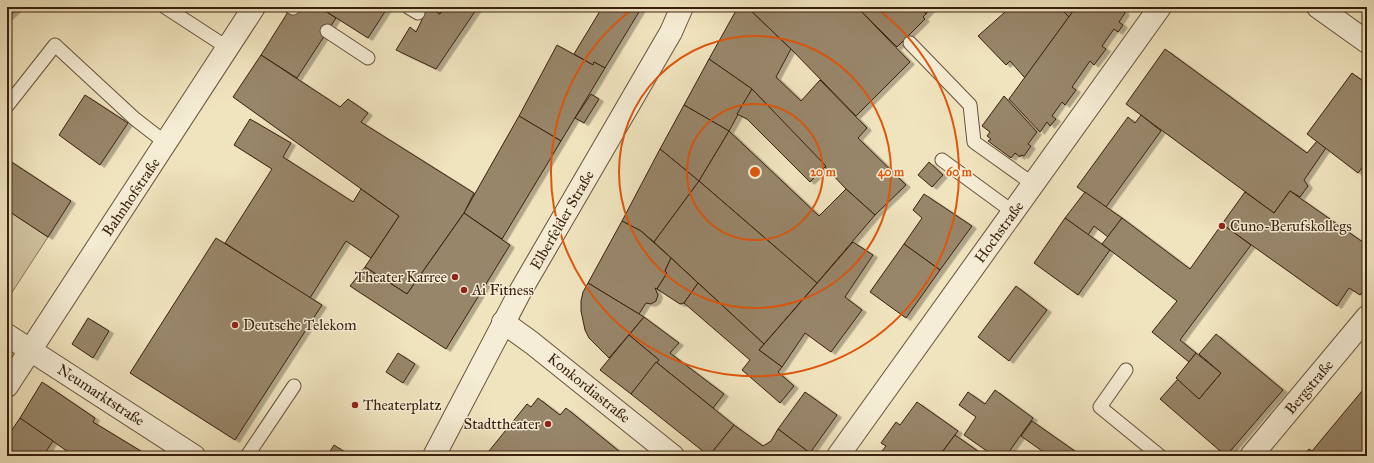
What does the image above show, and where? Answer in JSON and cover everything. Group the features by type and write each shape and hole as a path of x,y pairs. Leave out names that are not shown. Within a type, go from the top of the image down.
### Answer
{"street":[{"name":"Bahnhofstraße","path":"7,386 254,7"},
{"name":"Elberfelder Straße","path":"434,456 503,322 671,32 682,7"},
{"path":"1318,7 1367,42"},
{"name":"Hochstraße","path":"838,456 1033,184 1152,9"},
{"name":"Bergstraße","path":"1251,456 1367,317"},
{"name":"Konkordiastraße","path":"503,322 538,348 673,456"},
{"name":"Neumarktstraße","path":"7,335 194,456"}],"lane":[{"path":"165,7 228,48"},
{"path":"328,31 368,58"},
{"path":"910,43 970,105 974,142 1033,184"},
{"path":"7,106 55,45 135,119 166,143"},
{"path":"942,160 1013,212"},
{"path":"1126,370 1100,407 1160,456"},
{"path":"247,456 294,386"}],"shaded area":[{"path":"7,210 48,237 7,300"}],"building":[{"path":"7,7 19,7 7,18"},
{"path":"293,7 319,7 336,18 297,78 261,55 288,12"},
{"path":"319,7 388,7 368,38"},
{"path":"428,7 440,14 444,7 478,7 436,69 396,50 410,27 416,32"},
{"path":"430,7 444,7 440,14"},
{"path":"593,7 642,7 605,68 594,62 593,65 574,54 600,11"},
{"path":"738,7 747,7 791,49 776,77 801,101 820,80 867,128 858,138 906,185 875,215 846,189 752,89 709,59"},
{"path":"747,7 857,7 910,62 856,116 791,49"},
{"path":"857,7 919,7 926,14 923,17 925,19 897,47"},
{"path":"919,7 932,7 926,14"},
{"path":"1001,7 1059,7 1069,17 1025,78 1010,61 1006,65 978,36 1005,12"},
{"path":"1059,7 1076,7 1069,17"},
{"path":"1076,7 1121,7 1125,13 1119,22 1123,25 1118,32 1114,29 1102,46 1106,49 1094,65 1090,61 1072,87 1076,90 1065,105 1062,102 1052,116 1056,119 1050,126 1047,122 1040,132 1009,99"},
{"path":"1359,7 1367,7 1367,13"},
{"path":"557,45 593,65 594,62 605,68 561,141 519,116"},
{"path":"1165,49 1307,153 1317,141 1326,148 1304,180 1308,186 1300,197 1290,191 1274,213 1126,104"},
{"path":"261,55 340,107 348,99 368,113 361,122 474,193 464,213 407,294 365,267 399,216 233,97"},
{"path":"709,59 752,89 729,131 684,105"},
{"path":"1352,73 1367,84 1367,161 1358,173 1307,134"},
{"path":"752,89 826,166 810,182 747,119 737,114"},
{"path":"591,94 599,99 584,123 575,118"},
{"path":"85,95 128,123 100,165 59,135"},
{"path":"1004,96 1037,132 1028,144 1031,146 1024,156 1021,155 1020,157 1015,153 1011,158 988,141 991,139 987,136 990,132 982,126"},
{"path":"684,105 729,131 699,181 660,149"},
{"path":"1141,115 1161,131 1106,207 1077,187 1128,117 1135,123"},
{"path":"519,116 561,141 502,239 464,213"},
{"name":"Deutsche Telekom","path":"250,119 291,143 283,157 353,202 361,189 399,216 371,258 346,241 310,298 225,243 272,169 234,145"},
{"path":"729,131 819,216 846,189 875,215 817,283 699,181"},
{"path":"660,149 699,181 654,242 641,231 622,221"},
{"path":"7,159 71,201 48,237 7,210"},
{"path":"929,162 943,175 932,187 918,175"},
{"path":"699,181 817,283 764,344 654,242"},
{"path":"1290,191 1367,245 1367,285 1360,295 1349,288 1337,306 1222,224 1245,192 1274,213"},
{"path":"1085,192 1122,218 1108,237 1094,226 1088,235 1065,218"},
{"path":"924,194 972,226 940,270 904,244 922,218 913,210"},
{"name":"Theater Karree","path":"464,213 510,245 446,349 350,286 365,267 407,294"},
{"path":"1065,218 1110,250 1078,295 1034,263"},
{"path":"1122,218 1190,269 1222,224 1251,245 1180,340 1196,353 1189,362 1152,332 1177,301 1102,244"},
{"path":"622,221 641,231 671,258 665,271 667,273 657,289 655,288 658,295 656,301 651,304 646,303 639,314 588,283"},
{"name":"Deutsche Telekom","path":"216,238 322,305 235,440 130,373"},
{"path":"853,242 873,255 845,297 862,310 831,352 805,333 782,367 759,350"},
{"path":"904,244 940,270 906,318 870,292"},
{"path":"671,258 698,283 684,303 680,304 657,289 667,273 665,271"},
{"path":"588,283 644,317 609,358 589,338 585,330 581,311 581,301 583,292"},
{"path":"698,283 764,344 759,350 782,367 778,372 794,386 780,403 742,370 750,360 684,303"},
{"path":"1016,286 1047,310 1009,361 978,337"},
{"path":"644,317 679,343 670,353 724,394 713,408 656,362 659,360 629,335"},
{"path":"88,318 109,331 93,358 72,344"},
{"path":"1216,334 1283,390 1226,456 1160,399 1178,379 1199,399 1221,373 1199,354"},
{"path":"629,335 659,360 631,394 600,370"},
{"path":"398,353 415,364 403,383 386,372"},
{"path":"1196,353 1221,373 1199,399 1176,378"},
{"path":"656,362 734,425 709,456 631,394"},
{"path":"42,382 95,418 93,422 149,456 74,456 20,418"},
{"path":"1367,385 1367,456 1303,456 1309,449 1312,451"},
{"path":"995,390 1033,418 1006,456 994,456 964,435 976,417 959,405 968,392 985,404"},
{"path":"805,392 837,415 810,453 778,429"},
{"name":"Stadttheater","path":"538,398 560,415 566,408 625,456 485,456 527,404 531,407"},
{"path":"917,402 958,431 939,456 878,456 886,446 881,443 896,422 900,425"},
{"path":"20,418 53,441 43,456 7,456 7,437"},
{"path":"1032,421 1079,454 1078,456 1049,456 1021,436"},
{"path":"734,425 763,446 771,441 778,429 810,453 807,456 709,456"},
{"path":"955,435 985,456 940,455"},
{"path":"334,445 351,456 327,456"},
{"path":"634,452 640,456 631,456"}],"place":[{"name":"Cuno-Berufskollegs","path":"1222,226"},
{"name":"Theater Karree","path":"455,277"},
{"name":"Ai Fitness","path":"464,290"},
{"name":"Deutsche Telekom","path":"235,325"},
{"name":"Theaterplatz","path":"355,405"},
{"name":"Stadttheater","path":"548,424"}]}
